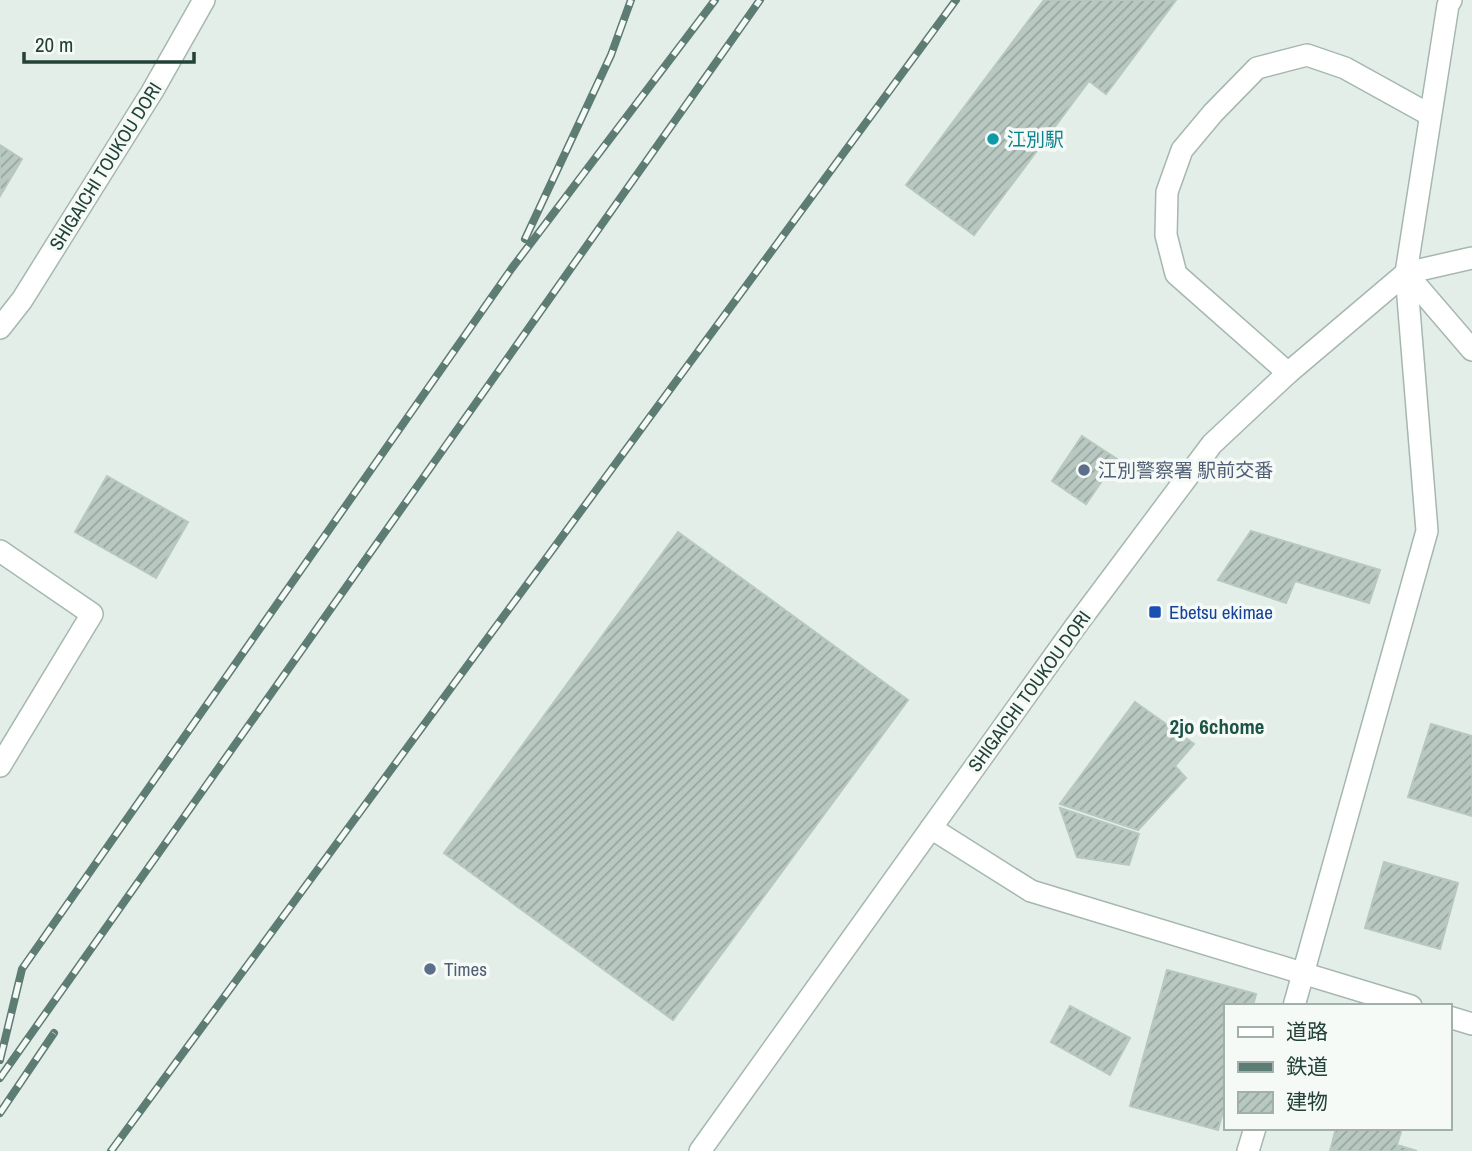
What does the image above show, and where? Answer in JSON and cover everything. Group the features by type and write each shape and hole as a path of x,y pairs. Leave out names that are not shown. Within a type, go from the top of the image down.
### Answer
{"street":[{"name":"SHIGAICHI TOUKOU DORI","path":"0,328 22,300 152,92 204,0"},
{"path":"1295,1004 1427,531 1406,273 1451,0"},
{"path":"1288,373 1176,274 1166,235 1167,192 1182,150 1257,68 1307,55 1345,68 1430,115"},
{"path":"1406,273 1472,258"},
{"name":"SHIGAICHI TOUKOU DORI","path":"700,1151 1075,627 1212,444 1288,373 1406,273"},
{"path":"1406,273 1472,349"},
{"path":"0,551 92,614 0,766"},
{"path":"931,828 1031,891 1404,1004"},
{"path":"1451,1018 1472,1024"},
{"path":"1248,1151 1254,1130"}],"building":[{"name":"江別駅","path":"1044,0 1176,0 1106,94 1089,81 974,235 906,185"},
{"path":"0,145 22,159 0,196"},
{"name":"江別警察署 駅前交番","path":"1082,436 1117,459 1086,504 1052,481"},
{"path":"107,476 188,522 156,578 75,532"},
{"path":"1251,531 1380,570 1369,603 1295,581 1286,603 1218,580"},
{"path":"678,532 908,700 673,1020 444,853"},
{"path":"1135,702 1194,744 1175,766 1186,778 1138,830 1060,804"},
{"path":"1431,724 1472,736 1472,816 1408,797"},
{"path":"1060,808 1139,834 1129,865 1077,857"},
{"path":"1384,862 1458,883 1440,949 1365,928"},
{"path":"1167,970 1256,994 1254,1004 1224,1004 1224,1108 1218,1130 1130,1106"},
{"path":"1070,1006 1130,1038 1110,1075 1051,1042"},
{"path":"1335,1130 1401,1130 1397,1145 1417,1151 1330,1151"}],"railway":[{"path":"525,239 611,55 631,0"},
{"path":"0,1060 22,969 512,268 715,0"},
{"path":"0,1078 760,0"},
{"path":"111,1151 956,0"},
{"path":"0,1113 54,1033"}],"place":[{"name":"江別駅","path":"993,139"},
{"name":"江別警察署 駅前交番","path":"1084,470"},
{"name":"Ebetsu ekimae","path":"1155,612"},
{"name":"Times","path":"430,969"}],"district":[{"name":"2jo 6chome","path":"1217,727"}]}
